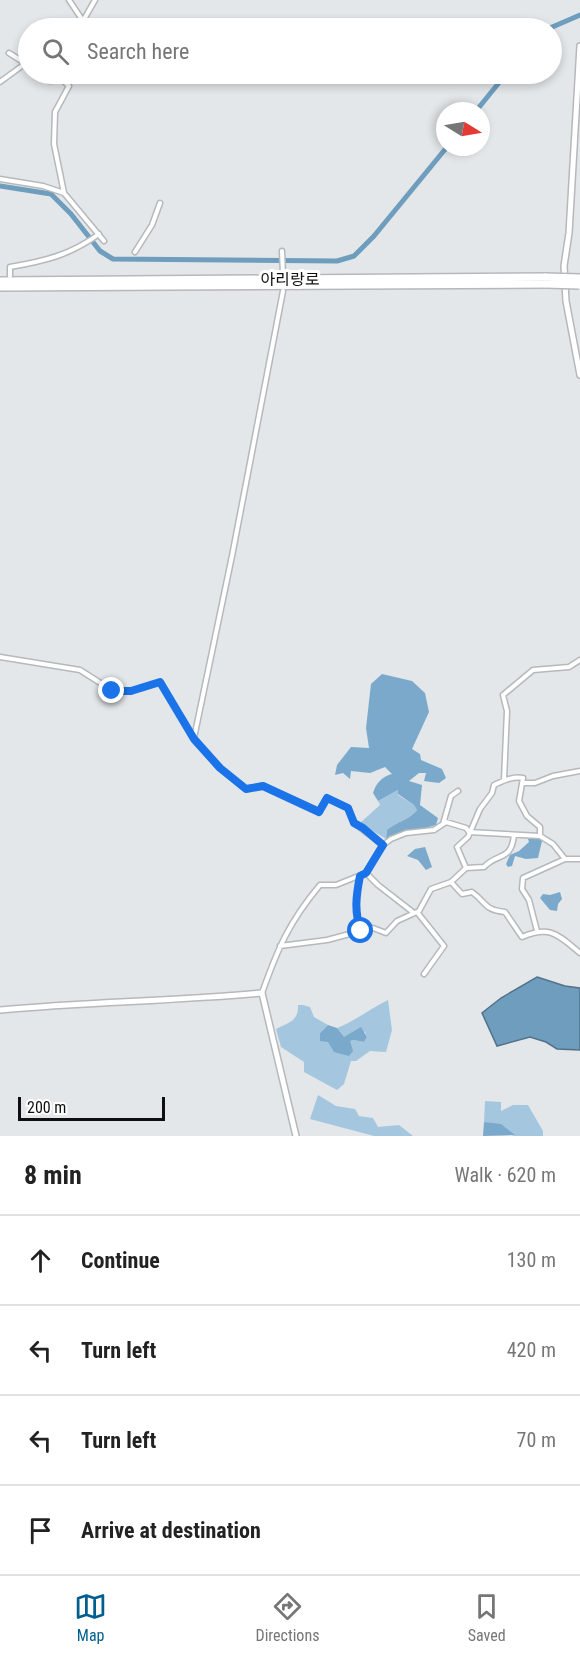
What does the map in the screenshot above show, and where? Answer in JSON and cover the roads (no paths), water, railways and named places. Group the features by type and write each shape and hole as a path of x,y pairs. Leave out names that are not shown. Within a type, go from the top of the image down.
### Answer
{"highway":[{"name":"아리랑로","path":"0,280 580,281"},
{"name":"아리랑로","path":"0,287 546,281"}],"street":[{"path":"69,0 80,18"},
{"path":"84,18 95,0"},
{"path":"580,46 569,233 564,266 566,301 580,375"},
{"path":"9,53 18,58"},
{"path":"0,82 18,70"},
{"path":"67,84 69,86 55,112 54,144 64,193 104,242"},
{"path":"0,179 43,186 64,193"},
{"path":"135,252 152,225 160,203"},
{"path":"10,276 10,267 40,262 68,253 97,235"},
{"path":"282,253 283,274"},
{"path":"194,739 283,291"},
{"path":"0,657 80,670 112,691 131,691 160,682 194,739 220,768 246,789 263,786 319,812 327,798 348,808 354,823 383,845"},
{"path":"504,780 507,711 503,695 533,670 568,666 580,660"},
{"path":"524,783 535,783 553,776 580,771"},
{"path":"466,868 457,847 468,837 494,785 504,780 523,778 524,783 519,801 527,816 540,827 540,836"},
{"path":"442,825 451,796 458,791"},
{"path":"296,1136 262,993 279,946 292,921 320,885 336,885 366,873 383,845 391,839 406,833 434,830 446,822 466,828 469,832 540,836 553,844 565,859"},
{"path":"279,946 327,940 373,928 386,933 397,921 415,912 431,889 452,882 466,868 484,867 488,862 507,854 513,848 514,835"},
{"path":"537,931 529,900 522,889 523,878 565,859 580,859"},
{"path":"366,873 378,885 415,912 444,946 424,974"},
{"path":"360,876 355,908 361,931"},
{"path":"452,882 462,894 472,892 483,900 486,907 493,911 505,912 522,938 537,931 555,933 580,953"},
{"path":"0,1010 262,993"}],"waterway":[{"path":"562,23 580,15"},
{"path":"483,102 498,84"},
{"path":"0,186 51,194 71,214 100,251 113,259 337,261 354,256 374,236 440,156"}]}
